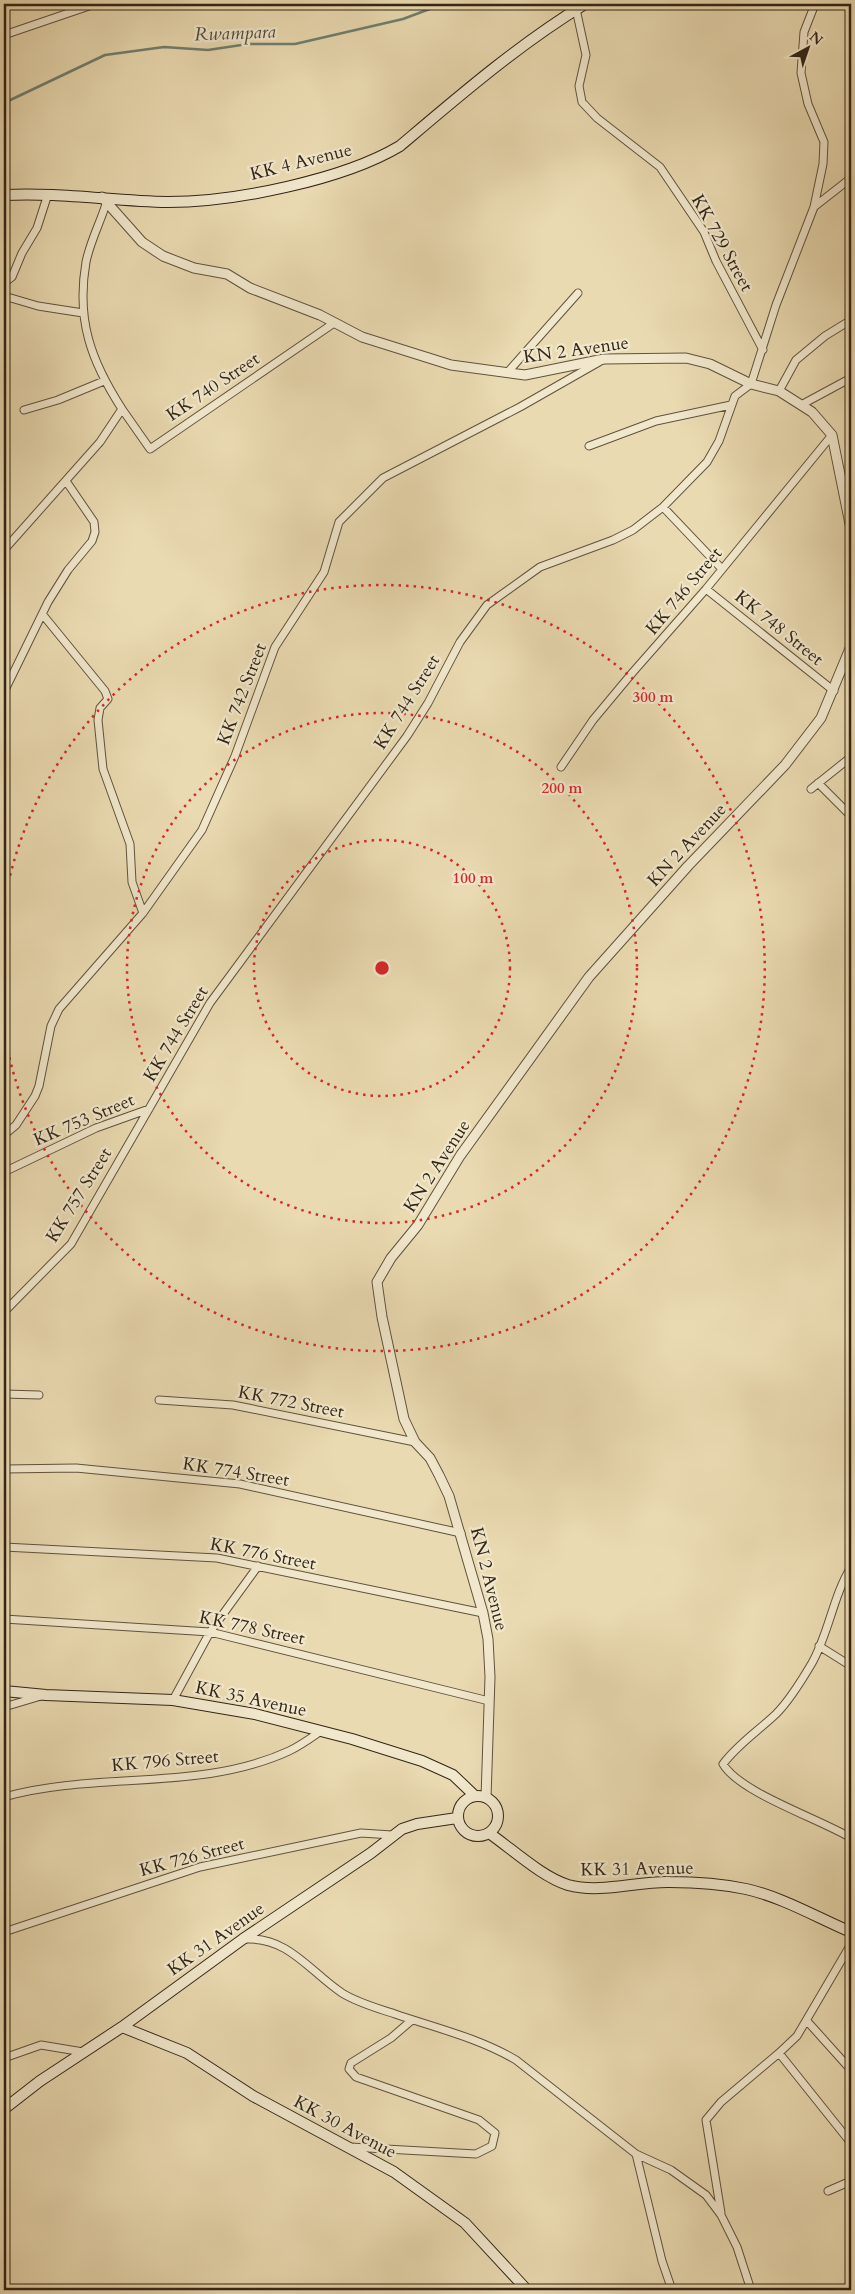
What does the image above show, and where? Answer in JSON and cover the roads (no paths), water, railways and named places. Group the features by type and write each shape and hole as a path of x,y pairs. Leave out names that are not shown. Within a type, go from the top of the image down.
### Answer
{"main road":[{"name":"KK 4 Avenue","path":"4,195 48,194 104,200 168,202 272,189 330,176 382,157 400,146 506,58 580,7"},
{"name":"KK 35 Avenue","path":"4,1691 46,1695 136,1696 173,1700 255,1714 352,1739 436,1767 459,1780 481,1797"},
{"path":"481,1797 494,1805 498,1814 496,1825 490,1833 480,1837 469,1835 461,1828 458,1818 462,1804 481,1797"},
{"name":"KK 31 Avenue","path":"4,2109 40,2081 122,2027 242,1939 323,1887 392,1835 410,1825 458,1818"},
{"name":"KK 31 Avenue","path":"490,1833 547,1874 568,1884 589,1887 679,1882 747,1889 781,1901 851,1932"},
{"name":"KK 30 Avenue","path":"122,2027 187,2053 253,2096 394,2172 465,2223 527,2290"}],"street":[{"path":"4,35 94,4"},
{"path":"751,384 776,305 814,207 823,164 824,142 808,104 801,73 804,32 815,4"},
{"name":"KK 729 Street","path":"580,7 586,55 579,86 582,102 622,139 660,167 704,232 716,261 763,350"},
{"path":"814,207 851,178"},
{"path":"4,283 12,277 22,253 37,228 48,194"},
{"path":"4,550 100,442 122,409 104,381 84,327 82,313 86,261 104,200"},
{"name":"KN 2 Avenue","path":"104,200 142,242 163,256 194,268 228,274 250,288 320,315 362,337 451,365 507,374 525,374 546,372 604,359 686,358 710,364 751,384 779,391 812,412 832,435 851,529"},
{"path":"507,374 578,293"},
{"path":"4,296 38,306 82,313"},
{"path":"779,391 796,360 825,336 851,320"},
{"name":"KK 740 Street","path":"122,409 150,449 173,431 216,406 334,323"},
{"name":"KK 742 Street","path":"4,1134 16,1125 35,1096 39,1086 51,1026 59,1009 143,913 202,830 235,756 275,647 324,572 339,522 383,478 520,408 604,359"},
{"path":"801,405 851,378"},
{"path":"24,410 58,400 104,381"},
{"name":"KK 744 Street","path":"149,1109 210,1002 407,736 428,703 460,642 487,604 540,568 613,540 632,530 662,507 707,462 719,442 735,396 751,384"},
{"path":"589,446 656,421 731,405"},
{"name":"KK 746 Street","path":"561,767 593,720 706,589 832,435"},
{"path":"4,692 48,602 68,570 92,541 95,532 94,522 66,481"},
{"path":"662,507 722,568"},
{"name":"KK 748 Street","path":"706,589 834,691"},
{"path":"43,615 74,650 105,691 108,699 100,708 98,720 103,769 130,844 132,882 143,913"},
{"name":"KN 2 Avenue","path":"481,1797 489,1702 488,1639 484,1613 461,1533 440,1475 430,1458 416,1442 404,1419 398,1399 377,1282 391,1258 418,1225 460,1156 588,977 688,866 785,765 821,718 834,691 851,646"},
{"path":"811,789 851,757"},
{"path":"818,783 851,816"},
{"name":"KK 753 Street","path":"4,1172 96,1128 149,1109"},
{"name":"KK 757 Street","path":"4,1312 71,1244 149,1109"},
{"path":"4,1394 38,1396"},
{"name":"KK 772 Street","path":"159,1400 233,1405 416,1442"},
{"name":"KK 774 Street","path":"4,1469 76,1468 240,1484 461,1533"},
{"name":"KK 776 Street","path":"4,1547 217,1558 361,1590 484,1613"},
{"path":"173,1700 210,1632 258,1566"},
{"path":"851,1567 843,1582 819,1646 804,1675 777,1713 733,1750 723,1764 739,1780 775,1801 851,1838"},
{"name":"KK 778 Street","path":"4,1619 210,1632 489,1702"},
{"path":"819,1646 851,1666"},
{"path":"4,1707 46,1695"},
{"name":"KK 796 Street","path":"4,1797 53,1786 219,1772 289,1751 321,1731"},
{"name":"KK 726 Street","path":"4,1932 200,1867 361,1833 392,1835"},
{"path":"242,1939 266,1940 294,1953 342,1992 358,2001 462,2035 497,2049 516,2060 636,2154 690,2182 706,2195 721,2215 737,2247 751,2290"},
{"path":"721,2215 706,2120 721,2102 797,2036 851,1944"},
{"path":"344,2146 476,2154 492,2146 495,2133 479,2120 356,2077 350,2069 351,2063 391,2038 412,2020"},
{"path":"807,2021 851,2070"},
{"path":"4,2058 41,2046 83,2052"},
{"path":"779,2053 851,2143"},
{"path":"636,2154 662,2261 672,2290"},
{"path":"828,2191 851,2181"}],"waterway":[{"name":"Rwampara","path":"4,103 105,55 164,47 208,50 248,44 295,44 403,19 443,4"}]}
